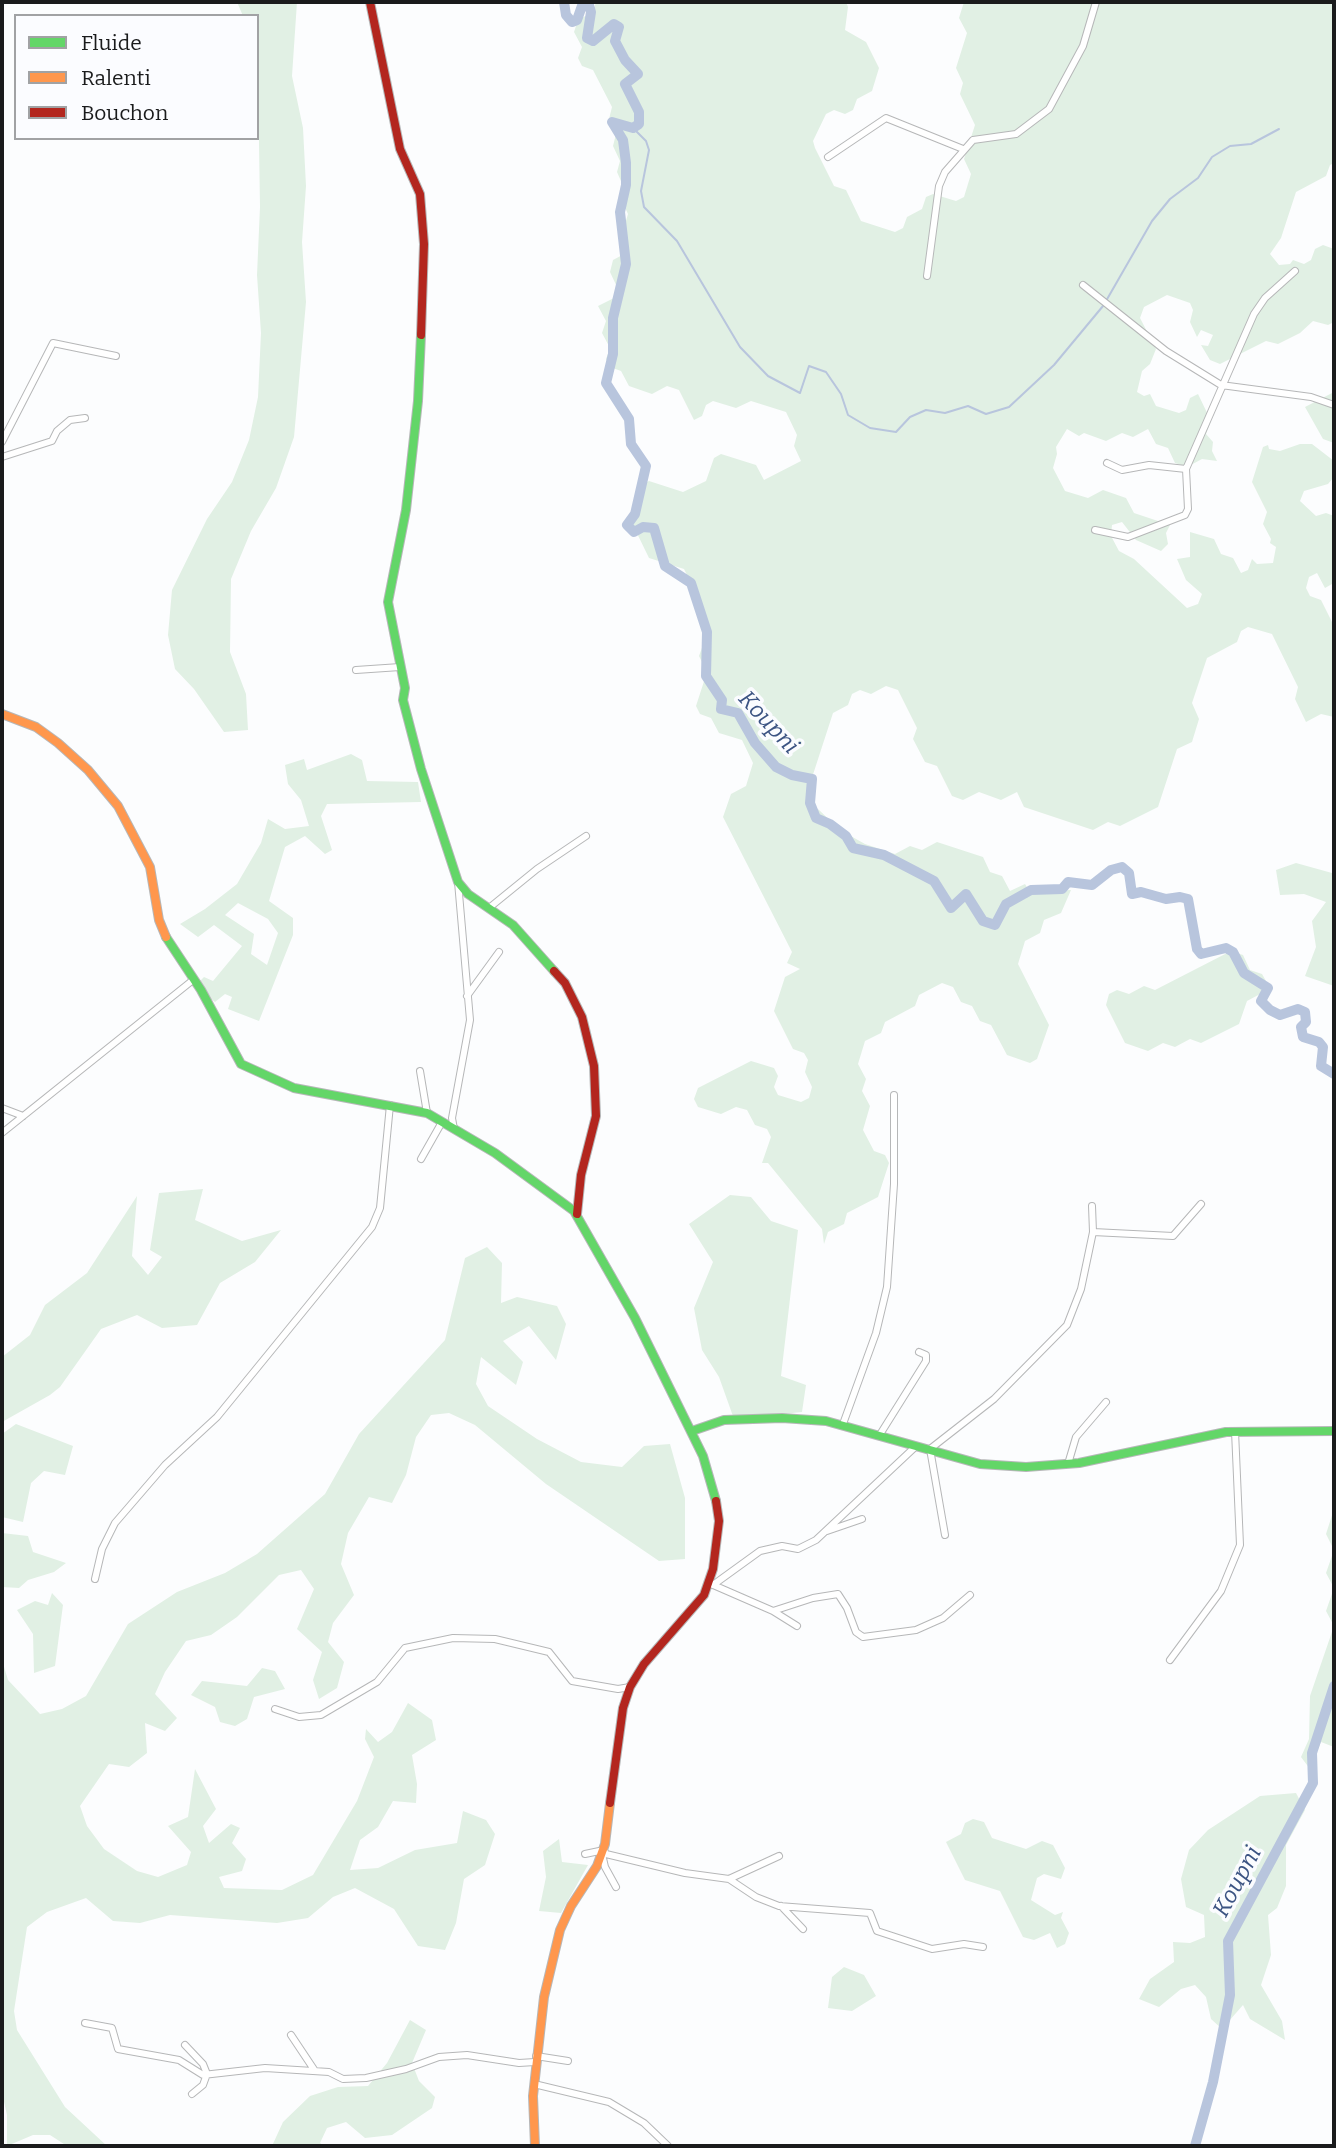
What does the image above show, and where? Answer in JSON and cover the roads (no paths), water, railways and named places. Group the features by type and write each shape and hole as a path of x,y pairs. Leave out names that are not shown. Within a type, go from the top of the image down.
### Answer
{"street":[{"path":"370,2 400,149 420,194 424,244 421,367 412,465 388,602 405,688 403,699 421,769 458,882 470,1020 452,1118 454,1129"},
{"path":"927,276 939,186 945,172 973,140 1016,134 1049,109 1083,46 1096,2"},
{"path":"828,157 886,118 963,149"},
{"path":"1095,530 1128,537 1185,515 1188,509 1186,469 1221,385 1260,306 1295,271"},
{"path":"1083,285 1166,351 1221,385 1277,395 1301,396 1334,405"},
{"path":"2,442 53,343 116,356"},
{"path":"2,457 50,442 70,420 85,418"},
{"path":"1107,463 1122,470 1149,465 1186,469"},
{"path":"356,670 400,667"},
{"path":"2,714 36,727 68,751 118,806 150,867 163,932 193,979 231,1050 247,1069 294,1088 426,1113 556,1195 581,1220"},
{"path":"489,908 537,869 586,836"},
{"path":"458,882 513,925 551,966 565,984 582,1017 594,1066 596,1116 577,1198 577,1213 692,1431 709,1471 717,1503 718,1536 711,1584"},
{"path":"467,996 499,952"},
{"path":"2,1133 193,979"},
{"path":"421,1071 426,1113"},
{"path":"843,1424 876,1333 887,1287 894,1184 894,1095"},
{"path":"95,1579 102,1549 115,1523 165,1465 217,1417 372,1227 380,1208 390,1105"},
{"path":"2,1108 23,1116"},
{"path":"421,1159 442,1122"},
{"path":"1093,1232 1172,1236 1201,1204"},
{"path":"945,1535 930,1452 932,1445 994,1399 1067,1325 1082,1289 1093,1232 1092,1206"},
{"path":"879,1436 926,1361 926,1355 919,1352"},
{"path":"1068,1464 1076,1437 1106,1402"},
{"path":"692,1431 718,1421 757,1418 843,1424 914,1448 1005,1466 1068,1464 1235,1431 1334,1431"},
{"path":"1170,1660 1221,1591 1240,1545 1235,1431"},
{"path":"616,1887 605,1867 603,1852 618,1729 630,1687 644,1664 711,1584 760,1551 782,1546 805,1547 827,1531 914,1448"},
{"path":"827,1531 862,1519"},
{"path":"711,1584 773,1611 797,1626"},
{"path":"773,1611 813,1598 838,1594 847,1608 856,1632 863,1637 916,1630 943,1618 970,1595"},
{"path":"275,1709 299,1717 321,1715 377,1682 405,1648 453,1639 495,1639 549,1652 572,1681 618,1689 630,1687"},
{"path":"535,2146 534,2084 544,1997 560,1930 603,1852"},
{"path":"584,1854 603,1852 685,1873 729,1879 756,1897 779,1906 870,1913 877,1931 932,1949 964,1944 983,1947"},
{"path":"729,1879 779,1856"},
{"path":"779,1906 803,1928"},
{"path":"85,2023 112,2028 115,2044 122,2051 179,2060 195,2073 207,2074 265,2068 331,2072 344,2078 366,2078 406,2069 439,2057 467,2055 519,2063 536,2059 568,2061"},
{"path":"291,2035 315,2071"},
{"path":"185,2045 203,2064 207,2074 203,2085 192,2094"},
{"path":"534,2084 609,2102 644,2123 668,2146"}],"waterway":[{"name":"Koupni","path":"564,2 566,15 572,22 577,20 583,3 589,5 591,12 587,38 593,41 614,24 619,27 615,41 625,60 638,74 625,84 639,112 639,124 633,128 612,122 623,140 626,163 626,185 620,212 626,264 613,318 613,354 606,383 629,419 631,444 646,466 635,514 627,525 634,532 643,527 654,528 665,566 691,583 707,632 706,676 722,700 721,709 738,713 755,743 776,767 792,775 812,779 810,803 816,818 846,836 853,848 884,855 934,881 951,908 966,894 983,921 995,925 1006,904 1031,890 1062,889 1068,882 1092,885 1111,870 1122,867 1129,873 1132,894 1141,892 1166,899 1188,899 1197,949 1201,954 1226,948 1233,952 1244,973 1268,988 1261,1001 1270,1010 1280,1015 1298,1009 1305,1012 1306,1022 1301,1027 1303,1037 1319,1042 1323,1047 1321,1066 1334,1074"},
{"path":"633,128 646,141 649,150 641,191 644,207 677,241 740,347 768,376 800,393 809,366 826,372 841,394 848,415 870,428 896,432 910,417 926,410 945,413 968,406 986,414 1009,407 1054,365 1103,306"},
{"path":"1106,301 1152,221 1170,199 1198,178 1212,157 1230,146 1251,144 1279,129"},
{"name":"Koupni","path":"1195,2146 1213,2082 1230,1995 1228,1941 1313,1783 1312,1753 1334,1686"}]}
